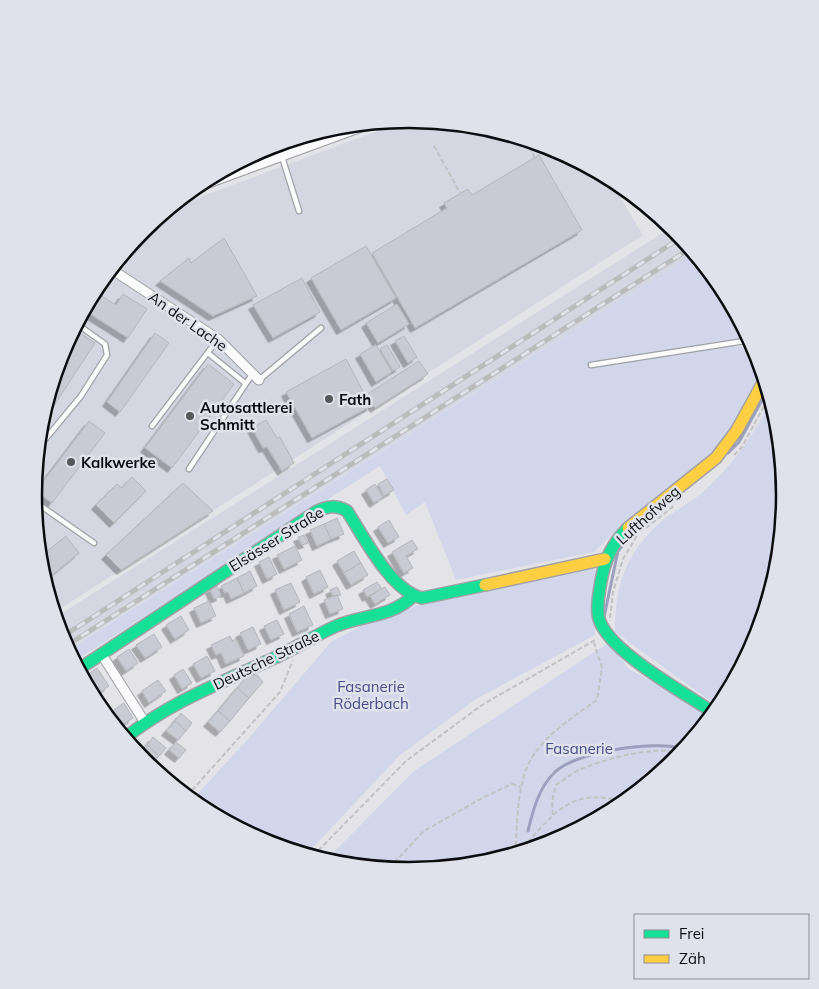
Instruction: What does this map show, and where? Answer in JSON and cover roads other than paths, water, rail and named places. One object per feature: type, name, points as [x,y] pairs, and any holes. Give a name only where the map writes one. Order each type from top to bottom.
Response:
[{"type":"street","points":[[226,177],[342,134]]},
{"type":"street","name":"An der Lache","points":[[117,273],[218,339],[260,380]]},
{"type":"street","name":"Lufthofweg","points":[[708,709],[654,673],[604,632],[599,620],[599,605],[605,559],[615,543],[633,524],[714,460],[736,433],[760,388]]},
{"type":"street","name":"Elsässer Straße","points":[[85,665],[317,510],[327,506],[340,506],[347,511],[396,584],[413,596]]},
{"type":"street","points":[[413,596],[422,598],[445,594],[605,559]]},
{"type":"street","name":"Deutsche Straße","points":[[131,733],[144,721],[231,676],[349,621],[398,608],[407,603],[413,596]]},
{"type":"street","points":[[102,655],[144,721]]},
{"type":"lane","points":[[282,157],[299,211]]},
{"type":"lane","points":[[48,436],[81,396],[107,355],[106,344],[82,328]]},
{"type":"lane","points":[[260,380],[321,328]]},
{"type":"lane","points":[[152,426],[218,339]]},
{"type":"lane","points":[[591,365],[743,341]]},
{"type":"lane","points":[[208,353],[245,383]]},
{"type":"lane","points":[[189,469],[253,373]]},
{"type":"lane","points":[[43,507],[94,543]]},
{"type":"waterway","points":[[728,453],[739,442],[763,398]]},
{"type":"waterway","points":[[604,617],[618,551],[639,526],[670,502]]},
{"type":"waterway","points":[[528,831],[535,807],[549,778],[566,765],[580,758],[617,749],[655,746],[675,748]]},
{"type":"railway","points":[[69,632],[675,242]]},
{"type":"railway","points":[[73,642],[684,252]]},
{"type":"place","name":"Fath","points":[[329,399]]},
{"type":"place","name":"Autosattlerei Schmitt","points":[[190,416]]},
{"type":"place","name":"Kalkwerke","points":[[71,462]]},
{"type":"park label","name":"Fasanerie Röderbach","points":[[371,694]]},
{"type":"park label","name":"Fasanerie","points":[[579,748]]}]
